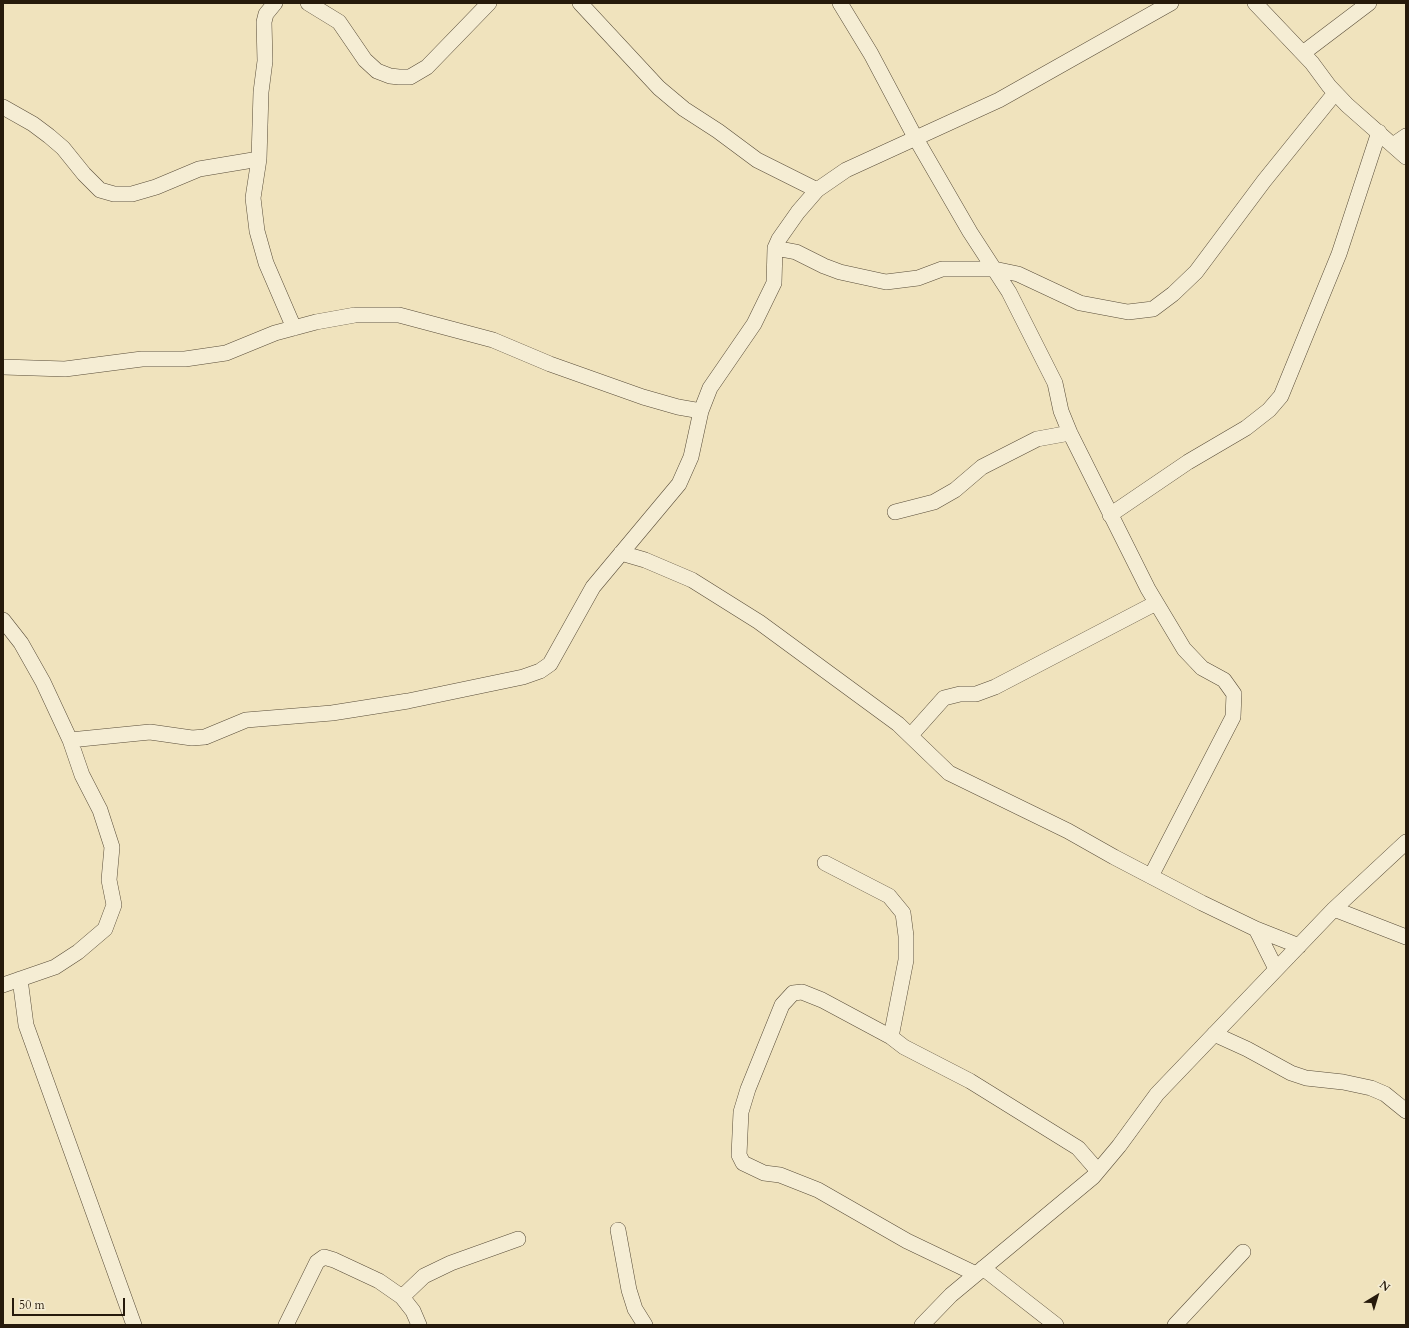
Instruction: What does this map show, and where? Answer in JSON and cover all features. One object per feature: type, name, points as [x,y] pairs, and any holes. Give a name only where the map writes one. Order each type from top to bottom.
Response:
[{"type":"street","points":[[275,3],[266,14],[264,22],[266,61],[261,92],[259,159],[253,198],[258,231],[266,263],[294,328]]},
{"type":"street","points":[[308,3],[339,22],[365,60],[377,71],[390,76],[400,77],[410,77],[427,67],[489,3]]},
{"type":"street","points":[[580,3],[654,83],[684,109],[718,131],[757,160],[817,190]]},
{"type":"street","points":[[840,3],[871,54],[915,137],[1009,292],[1055,383],[1061,411],[1070,433],[1110,515],[1156,603],[1184,649],[1202,668],[1224,680],[1234,694],[1233,717],[1151,876]]},
{"type":"street","points":[[70,740],[150,732],[192,738],[205,737],[246,720],[332,713],[408,701],[523,677],[540,671],[550,664],[593,587],[679,484],[691,457],[701,411],[710,388],[754,324],[774,283],[775,248],[779,239],[798,212],[817,190],[846,170],[915,137],[999,100],[1171,3]]},
{"type":"street","points":[[1255,3],[1303,53],[1335,93],[1406,157]]},
{"type":"street","points":[[1303,53],[1369,3]]},
{"type":"street","points":[[775,248],[796,252],[840,272],[886,282],[918,278],[942,269],[994,269],[1018,274],[1080,303],[1128,312],[1153,309],[1173,294],[1196,272],[1264,182],[1335,93]]},
{"type":"street","points":[[3,107],[33,124],[49,136],[63,148],[84,174],[100,190],[114,194],[132,194],[156,187],[199,169],[259,159]]},
{"type":"street","points":[[1110,515],[1188,462],[1246,428],[1269,410],[1281,396],[1339,254],[1379,132]]},
{"type":"street","points":[[1393,145],[1406,136]]},
{"type":"street","points":[[3,367],[65,369],[142,359],[185,359],[226,353],[275,333],[355,315],[399,315],[493,340],[550,364],[643,397],[678,407],[701,411]]},
{"type":"street","points":[[895,512],[934,502],[955,490],[982,467],[1037,439],[1070,433]]},
{"type":"street","points":[[621,553],[645,560],[692,580],[759,622],[898,724],[949,773],[1068,831],[1151,876],[1256,929],[1299,946]]},
{"type":"street","points":[[911,735],[944,698],[960,694],[976,694],[1002,684],[1058,652],[1156,603]]},
{"type":"street","points":[[3,620],[25,649],[43,682],[70,740],[82,775],[100,810],[112,847],[108,880],[114,905],[104,929],[95,938],[55,968],[3,985]]},
{"type":"street","points":[[922,1325],[951,1295],[1093,1177],[1119,1146],[1156,1094],[1334,909],[1406,842]]},
{"type":"street","points":[[825,863],[889,896],[903,913],[906,936],[906,960],[891,1037]]},
{"type":"street","points":[[1334,909],[1406,936]]},
{"type":"street","points":[[1256,929],[1276,969]]},
{"type":"street","points":[[20,979],[26,1025],[134,1325]]},
{"type":"street","points":[[1056,1325],[979,1271],[907,1241],[818,1190],[780,1175],[764,1173],[743,1163],[739,1155],[741,1112],[748,1089],[782,1005],[793,993],[802,992],[822,1000],[891,1037],[904,1047],[970,1081],[1064,1138],[1087,1156],[1098,1171]]},
{"type":"street","points":[[1214,1034],[1248,1049],[1291,1073],[1306,1078],[1343,1082],[1371,1088],[1385,1094],[1406,1111]]},
{"type":"street","points":[[618,1230],[629,1290],[635,1309],[646,1325]]},
{"type":"street","points":[[402,1297],[424,1276],[451,1263],[518,1239]]},
{"type":"street","points":[[1175,1325],[1243,1252]]},
{"type":"street","points":[[286,1325],[317,1262],[324,1257],[334,1260],[379,1281],[402,1297],[413,1311],[419,1325]]}]
